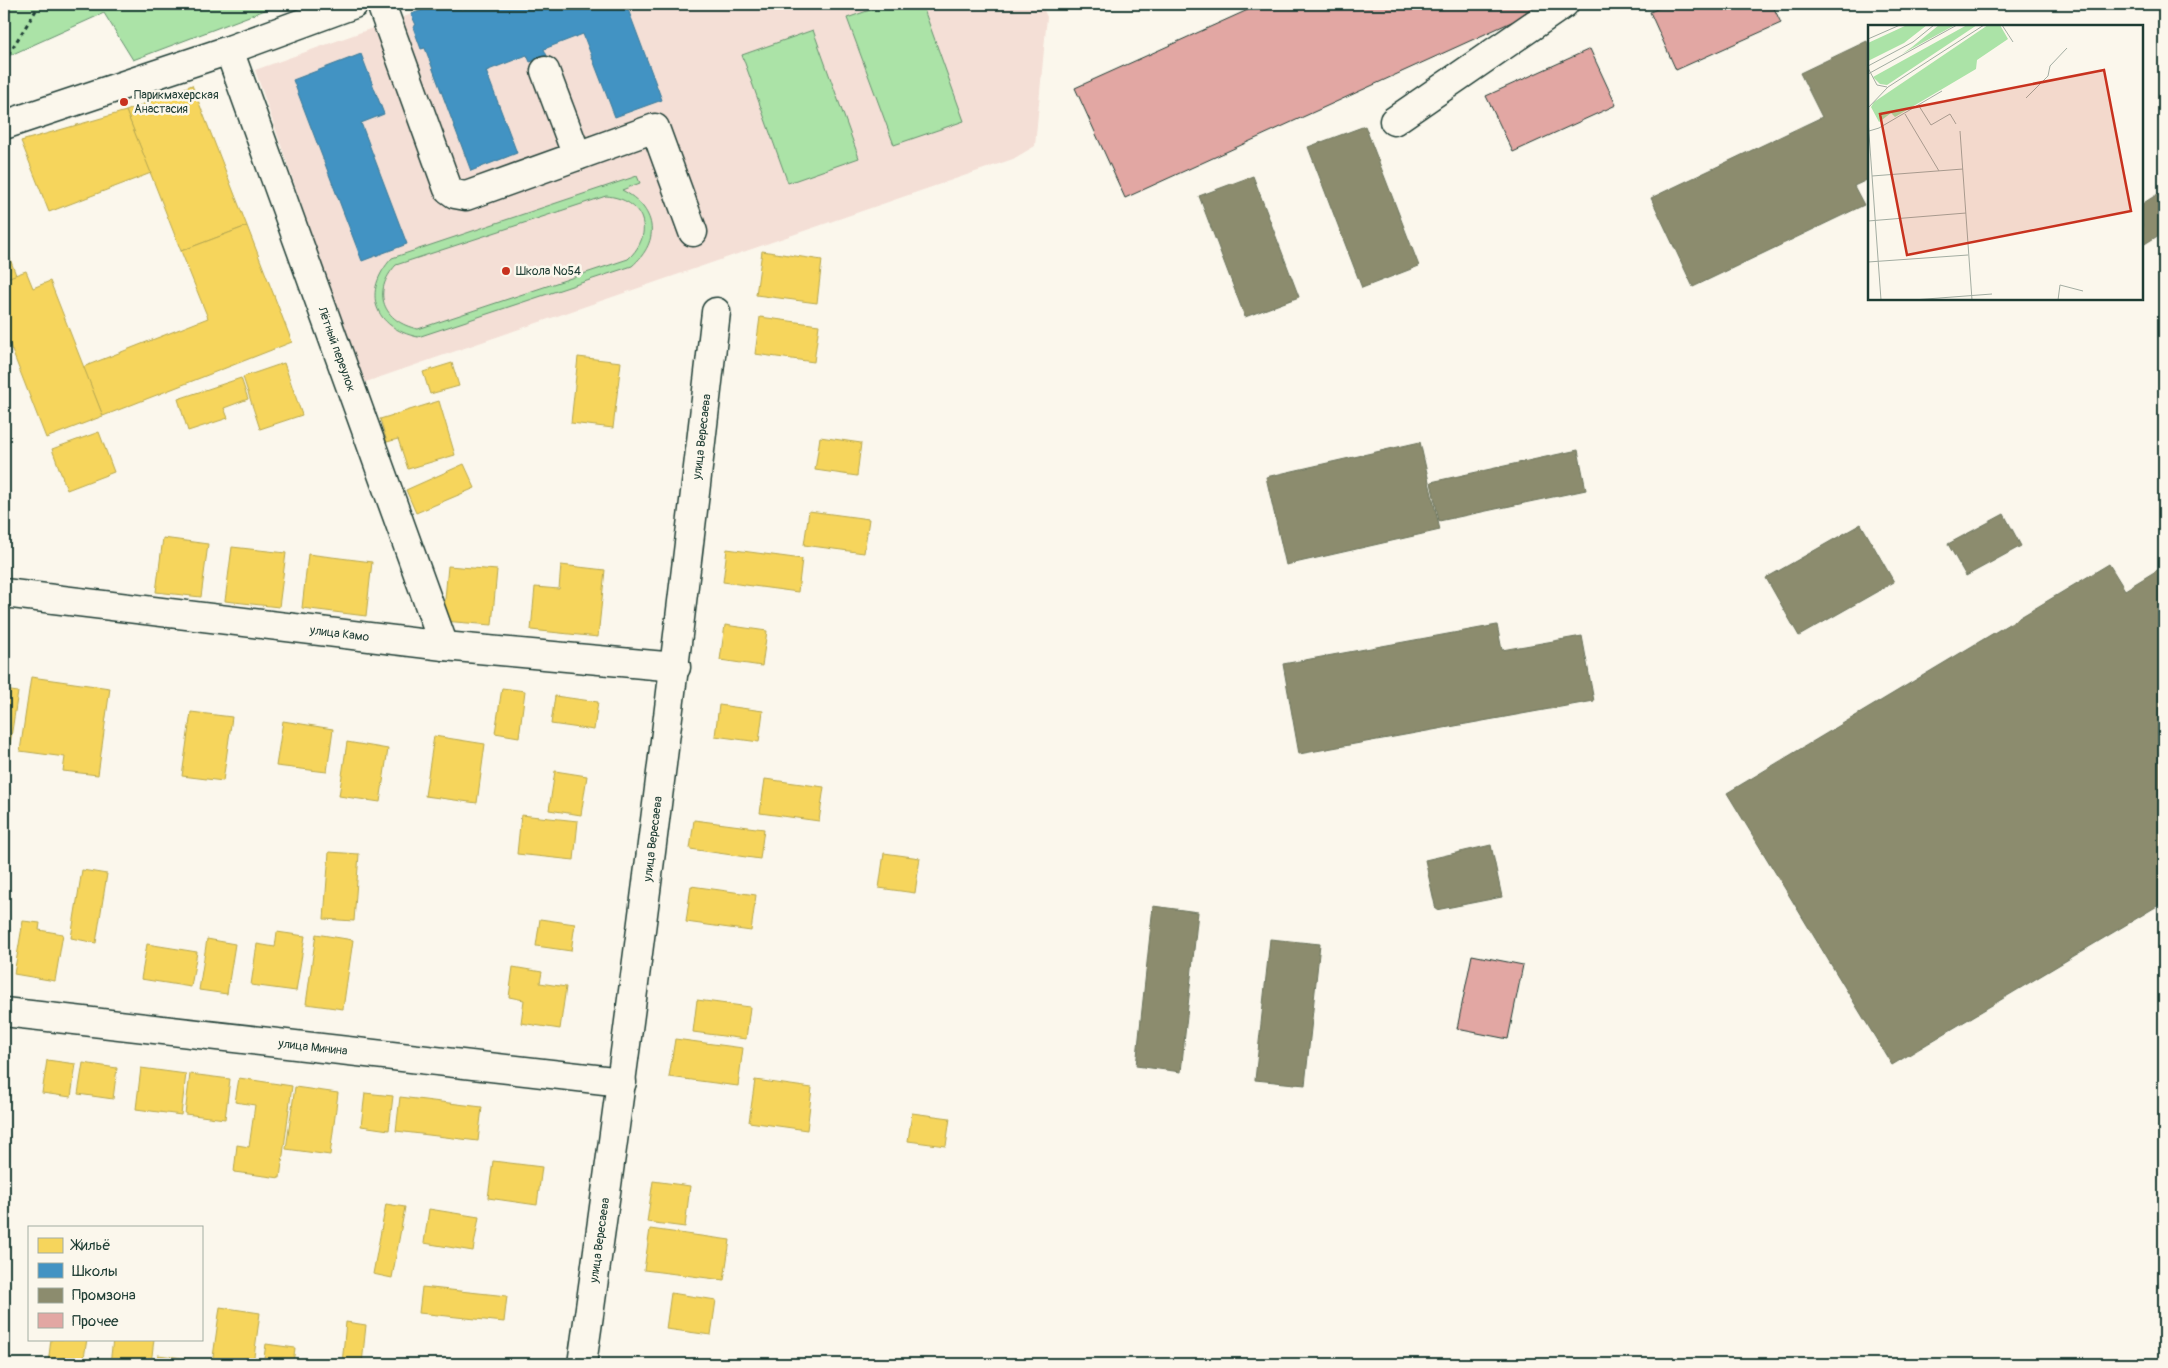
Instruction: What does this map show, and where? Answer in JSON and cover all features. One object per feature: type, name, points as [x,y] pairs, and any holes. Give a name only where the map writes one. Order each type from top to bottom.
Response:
[{"type":"street","points":[[4,125],[229,50],[354,4]]},
{"type":"street","points":[[381,4],[448,189],[455,194],[466,196],[655,128],[693,232]]},
{"type":"street","points":[[1394,121],[1564,4]]},
{"type":"street","name":"Лётный переулок","points":[[229,50],[444,646]]},
{"type":"street","points":[[545,71],[577,156]]},
{"type":"street","name":"улица Вересаева","points":[[582,1364],[622,1082],[676,667],[716,312]]},
{"type":"street","name":"улица Камо","points":[[4,593],[444,646],[676,667]]},
{"type":"street","name":"улица Минина","points":[[4,1012],[622,1082]]},
{"type":"path","points":[[4,61],[10,47],[40,4]]},
{"type":"shaded area","name":"Школа №54","points":[[440,4],[458,4],[461,10],[478,4],[1041,4],[1047,17],[1035,146],[1013,159],[363,383],[255,70]]},
{"type":"green space","points":[[4,4],[281,4],[133,60],[104,13],[4,58]]},
{"type":"green space","points":[[887,4],[922,4],[964,121],[894,145],[847,18]]},
{"type":"green space","points":[[813,30],[859,158],[788,183],[742,55]]},
{"type":"green space","points":[[637,176],[640,183],[622,190],[642,206],[648,215],[651,225],[648,246],[642,256],[632,266],[418,337],[391,326],[382,317],[377,307],[375,296],[377,283],[382,271],[392,258]],"holes":[[[606,196],[629,203],[637,210],[642,219],[642,239],[637,249],[628,259],[418,329],[396,320],[384,304],[384,285],[388,275],[396,265]]]},
{"type":"building: Жильё","points":[[192,85],[247,226],[181,251],[126,111]]},
{"type":"building: Жильё","points":[[126,111],[151,173],[49,212],[21,141]]},
{"type":"building: Жильё","points":[[247,226],[292,342],[103,416],[83,367],[208,318],[181,251]]},
{"type":"building: Жильё","points":[[4,243],[16,275],[4,279]]},
{"type":"building: Жильё","points":[[762,251],[822,260],[817,303],[756,295]]},
{"type":"building: Жильё","points":[[26,271],[33,288],[50,281],[103,416],[46,438],[4,330],[4,279]]},
{"type":"building: Жильё","points":[[760,317],[819,325],[814,362],[755,354]]},
{"type":"building: Жильё","points":[[578,357],[621,362],[613,428],[571,423]]},
{"type":"building: Жильё","points":[[284,363],[302,415],[260,429],[243,377]]},
{"type":"building: Жильё","points":[[452,363],[459,386],[430,394],[423,372]]},
{"type":"building: Жильё","points":[[241,378],[248,399],[224,408],[228,418],[188,431],[178,399]]},
{"type":"building: Жильё","points":[[439,401],[455,455],[408,469],[398,439],[387,442],[380,419]]},
{"type":"building: Жильё","points":[[99,432],[114,472],[67,490],[52,449]]},
{"type":"building: Жильё","points":[[820,437],[861,443],[857,476],[815,470]]},
{"type":"building: Жильё","points":[[464,464],[475,488],[416,513],[406,490]]},
{"type":"building: Жильё","points":[[809,511],[869,519],[864,553],[804,545]]},
{"type":"building: Жильё","points":[[163,538],[208,544],[201,597],[156,592]]},
{"type":"building: Жильё","points":[[232,547],[286,553],[279,607],[225,601]]},
{"type":"building: Жильё","points":[[727,549],[802,559],[798,592],[723,582]]},
{"type":"building: Жильё","points":[[308,554],[372,562],[366,616],[302,608]]},
{"type":"building: Жильё","points":[[561,565],[605,570],[598,637],[531,630],[535,587],[559,589]]},
{"type":"building: Жильё","points":[[448,566],[497,570],[492,625],[443,621]]},
{"type":"building: Жильё","points":[[725,625],[767,631],[762,666],[720,660]]},
{"type":"building: Жильё","points":[[31,677],[110,688],[98,775],[63,771],[65,757],[20,751]]},
{"type":"building: Жильё","points":[[502,688],[525,691],[519,737],[495,733]]},
{"type":"building: Жильё","points":[[4,690],[18,692],[8,757],[4,757]]},
{"type":"building: Жильё","points":[[555,696],[598,702],[594,730],[551,724]]},
{"type":"building: Жильё","points":[[719,705],[763,711],[759,742],[715,736]]},
{"type":"building: Жильё","points":[[191,712],[232,717],[223,781],[182,776]]},
{"type":"building: Жильё","points":[[283,721],[333,729],[327,772],[276,766]]},
{"type":"building: Жильё","points":[[434,736],[485,744],[477,803],[425,796]]},
{"type":"building: Жильё","points":[[347,742],[388,749],[380,802],[339,796]]},
{"type":"building: Жильё","points":[[555,771],[587,776],[581,815],[549,810]]},
{"type":"building: Жильё","points":[[765,779],[824,787],[819,821],[760,813]]},
{"type":"building: Жильё","points":[[521,815],[578,821],[574,860],[517,854]]},
{"type":"building: Жильё","points":[[694,820],[764,829],[760,859],[690,849]]},
{"type":"building: Жильё","points":[[329,852],[359,854],[354,921],[324,919]]},
{"type":"building: Жильё","points":[[884,853],[920,858],[915,893],[879,888]]},
{"type":"building: Жильё","points":[[82,870],[107,874],[96,943],[71,938]]},
{"type":"building: Жильё","points":[[691,886],[756,895],[751,931],[686,922]]},
{"type":"building: Жильё","points":[[540,919],[575,924],[571,951],[536,946]]},
{"type":"building: Жильё","points":[[23,921],[40,923],[39,930],[63,934],[55,981],[14,974]]},
{"type":"building: Жильё","points":[[277,932],[305,936],[296,991],[251,985],[257,944],[275,947]]},
{"type":"building: Жильё","points":[[316,934],[353,940],[343,1009],[306,1004]]},
{"type":"building: Жильё","points":[[207,939],[235,944],[227,994],[199,990]]},
{"type":"building: Жильё","points":[[147,944],[197,952],[191,987],[141,979]]},
{"type":"building: Жильё","points":[[513,967],[542,972],[540,983],[566,987],[560,1029],[521,1023],[524,1000],[509,997]]},
{"type":"building: Жильё","points":[[697,1000],[750,1007],[746,1039],[693,1032]]},
{"type":"building: Жильё","points":[[675,1039],[743,1048],[738,1086],[669,1077]]},
{"type":"building: Жильё","points":[[4,1054],[8,1055],[4,1083]]},
{"type":"building: Жильё","points":[[47,1060],[76,1064],[71,1097],[42,1093]]},
{"type":"building: Жильё","points":[[83,1063],[117,1068],[113,1099],[78,1094]]},
{"type":"building: Жильё","points":[[141,1068],[186,1074],[181,1115],[136,1109]]},
{"type":"building: Жильё","points":[[190,1074],[230,1079],[225,1119],[185,1114]]},
{"type":"building: Жильё","points":[[239,1078],[292,1086],[280,1178],[234,1172],[237,1145],[249,1147],[255,1105],[235,1102]]},
{"type":"building: Жильё","points":[[755,1080],[812,1088],[807,1130],[749,1122]]},
{"type":"building: Жильё","points":[[295,1087],[338,1093],[330,1155],[286,1149]]},
{"type":"building: Жильё","points":[[365,1093],[393,1096],[389,1130],[361,1126]]},
{"type":"building: Жильё","points":[[400,1097],[482,1107],[478,1141],[396,1131]]},
{"type":"building: Жильё","points":[[912,1113],[950,1118],[946,1146],[908,1141]]},
{"type":"building: Жильё","points":[[493,1161],[542,1167],[537,1205],[488,1198]]},
{"type":"building: Жильё","points":[[653,1181],[690,1186],[685,1227],[647,1222]]},
{"type":"building: Жильё","points":[[386,1204],[405,1207],[392,1278],[373,1274]]},
{"type":"building: Жильё","points":[[429,1209],[479,1217],[473,1251],[424,1243]]},
{"type":"building: Жильё","points":[[650,1229],[730,1240],[724,1280],[644,1270]]},
{"type":"building: Жильё","points":[[422,1287],[507,1296],[504,1322],[419,1313]]},
{"type":"building: Жильё","points":[[671,1293],[716,1300],[711,1335],[666,1329]]},
{"type":"building: Жильё","points":[[220,1307],[260,1313],[253,1364],[212,1364]]},
{"type":"building: Жильё","points":[[346,1322],[366,1325],[362,1364],[342,1364]]},
{"type":"building: Жильё","points":[[51,1340],[87,1340],[83,1364],[48,1364]]},
{"type":"building: Жильё","points":[[113,1340],[154,1340],[151,1364],[110,1364]]},
{"type":"building: Жильё","points":[[266,1344],[295,1348],[293,1364],[263,1364]]},
{"type":"building: Жильё","points":[[158,1355],[199,1360],[199,1364],[156,1364]]},
{"type":"building: Школы","points":[[440,4],[458,4],[461,10],[478,4],[626,4],[662,100],[615,117],[583,34],[544,49],[547,56],[530,62],[527,55],[486,71],[517,153],[471,171],[425,48],[421,49],[413,27],[416,25],[411,14]]},
{"type":"building: Школы","points":[[361,54],[384,114],[361,123],[407,244],[362,261],[293,80]]},
{"type":"building: Промзона","points":[[1867,41],[1868,179],[1854,186],[1864,205],[1693,287],[1651,198],[1822,117],[1800,73]]},
{"type":"building: Промзона","points":[[1365,126],[1419,266],[1362,288],[1308,147]]},
{"type":"building: Промзона","points":[[1253,176],[1299,297],[1245,317],[1199,196]]},
{"type":"building: Промзона","points":[[2164,190],[2164,232],[2143,245],[2143,203]]},
{"type":"building: Промзона","points":[[1420,442],[1440,530],[1286,565],[1266,477]]},
{"type":"building: Промзона","points":[[1578,450],[1586,490],[1439,521],[1431,482]]},
{"type":"building: Промзона","points":[[2004,514],[2021,546],[1966,576],[1948,544]]},
{"type":"building: Промзона","points":[[1861,524],[1894,582],[1799,636],[1766,578]]},
{"type":"building: Промзона","points":[[2109,564],[2125,590],[2164,566],[2164,902],[1892,1065],[1727,793]]},
{"type":"building: Промзона","points":[[1497,625],[1502,650],[1582,636],[1594,701],[1299,754],[1283,664]]},
{"type":"building: Промзона","points":[[1491,845],[1502,897],[1436,910],[1425,860]]},
{"type":"building: Промзона","points":[[1153,906],[1198,912],[1181,1072],[1136,1066]]},
{"type":"building: Промзона","points":[[1270,939],[1320,944],[1305,1085],[1255,1080]]},
{"type":"building: Прочее","points":[[1261,4],[1551,4],[1125,198],[1075,88]]},
{"type":"building: Прочее","points":[[1668,4],[1772,4],[1781,23],[1676,70],[1650,12]]},
{"type":"building: Прочее","points":[[1590,49],[1616,105],[1513,152],[1486,96]]},
{"type":"building: Прочее","points":[[1472,955],[1523,965],[1508,1039],[1457,1029]]},
{"type":"place","name":"Парикмахерская Анастасия","points":[[124,102]]},
{"type":"place","name":"Школа №54","points":[[506,271]]}]
